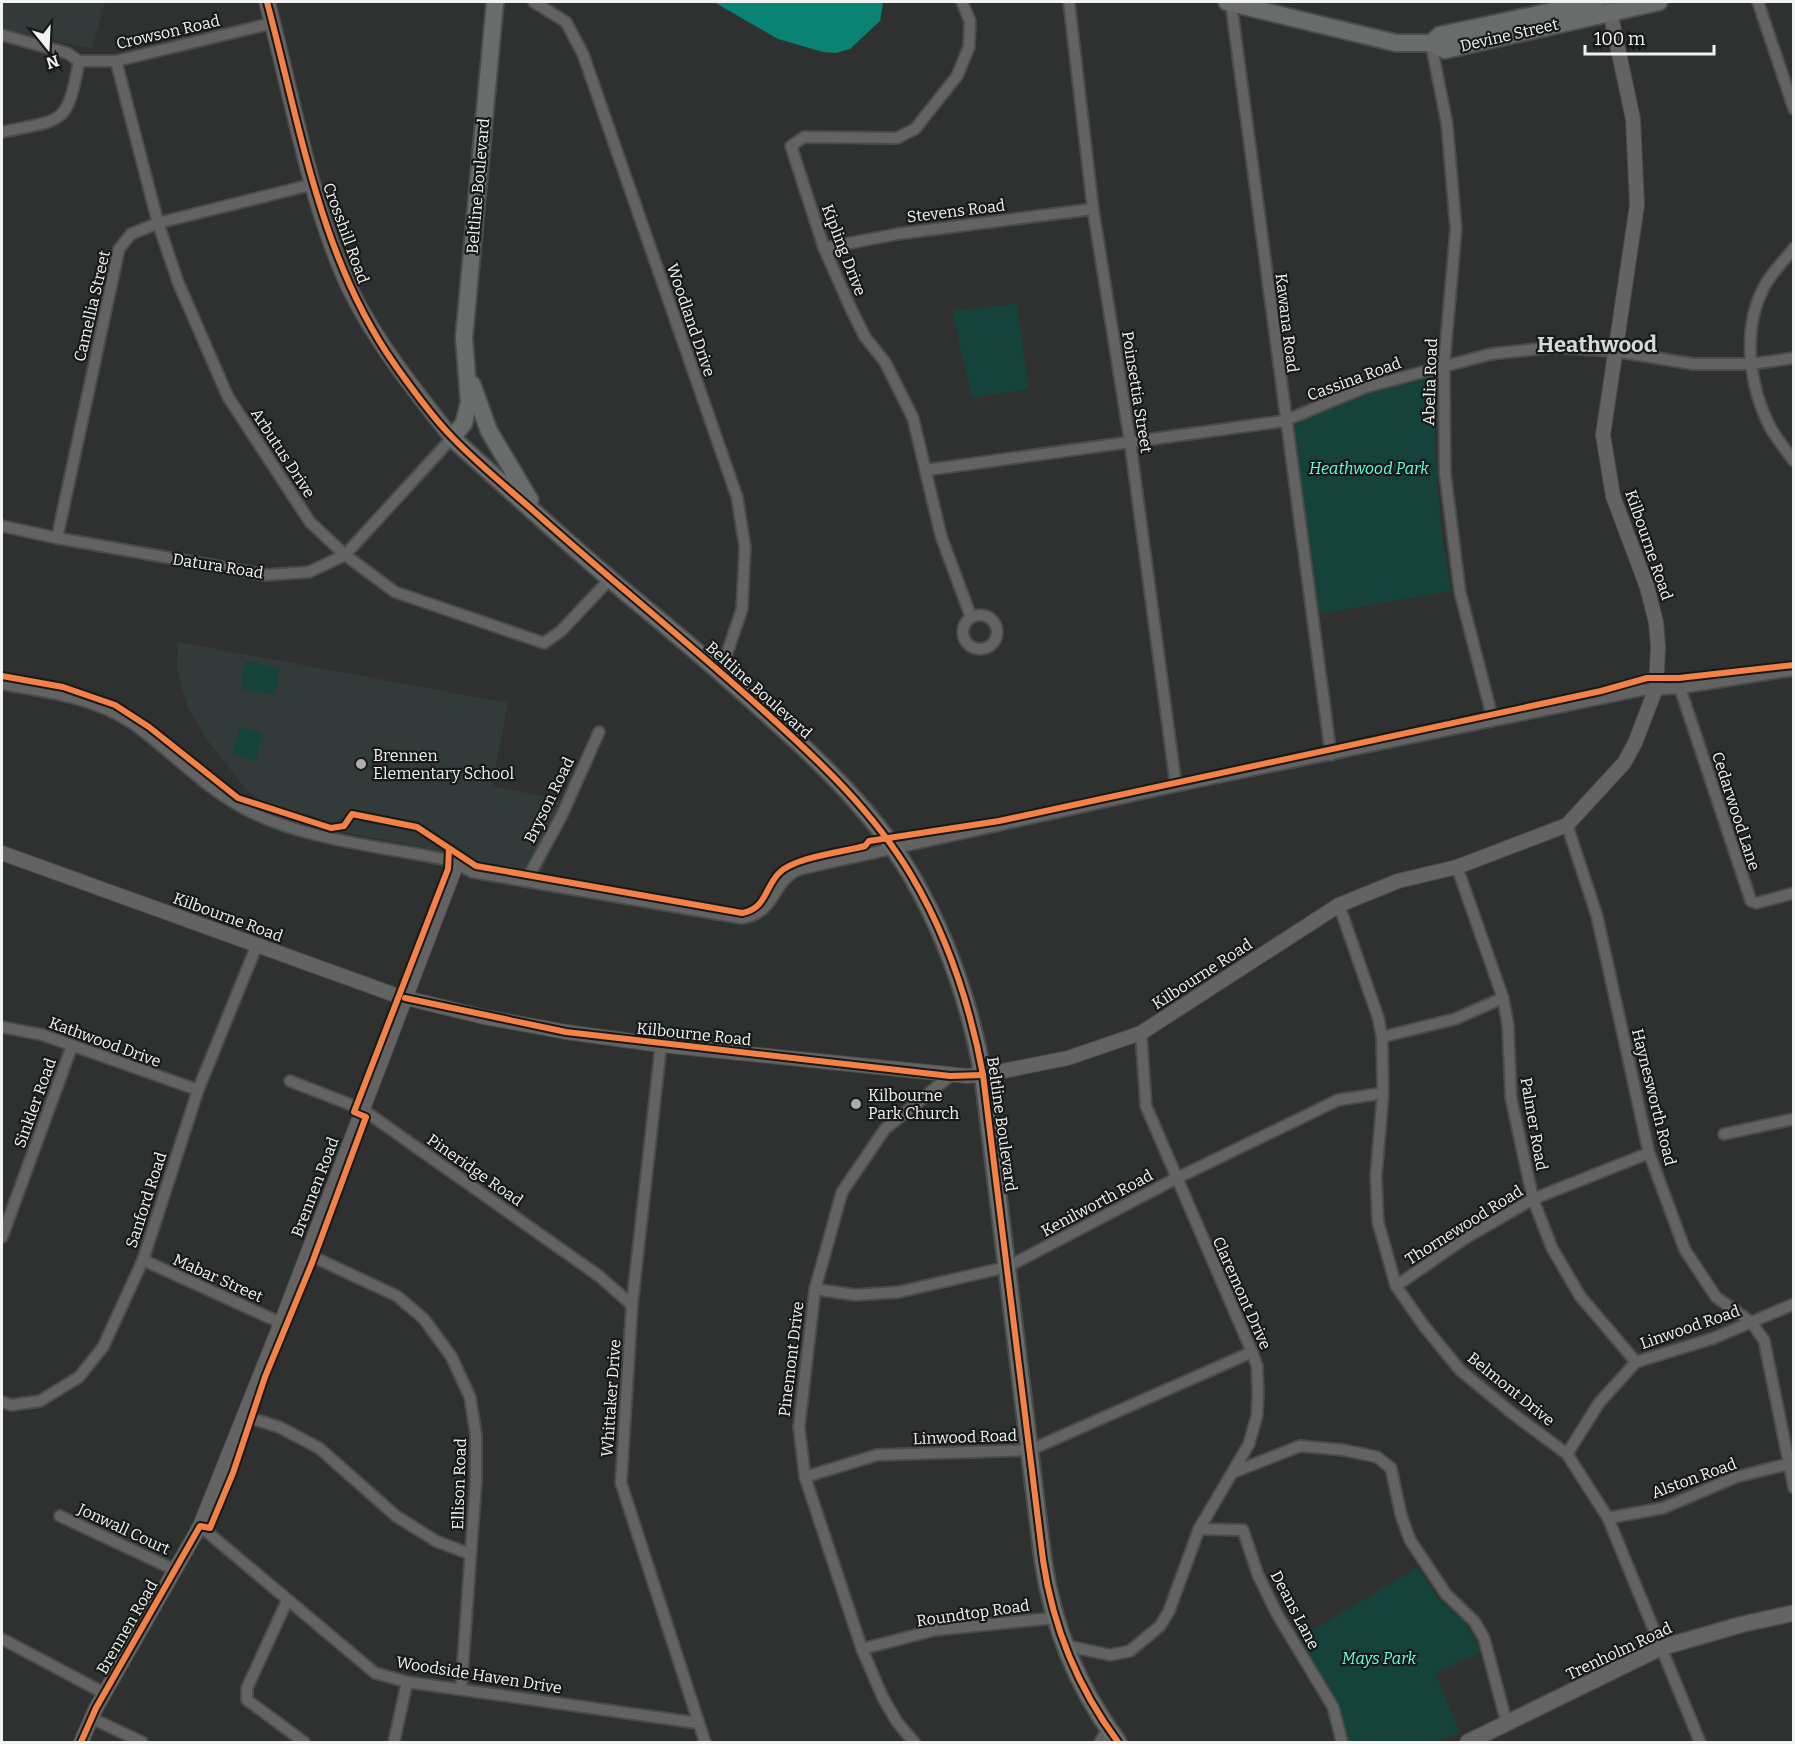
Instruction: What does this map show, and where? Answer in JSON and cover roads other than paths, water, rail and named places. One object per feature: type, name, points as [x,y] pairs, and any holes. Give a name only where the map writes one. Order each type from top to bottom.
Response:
[{"type":"main road","name":"Crosshill Road","points":[[267,2],[314,184],[335,251],[351,290],[395,364],[452,438],[541,518]]},
{"type":"main road","name":"Beltline Boulevard","points":[[466,370],[464,338],[495,2]]},
{"type":"main road","name":"Devine Street","points":[[1229,2],[1396,43],[1431,43],[1445,50],[1595,2]]},
{"type":"main road","name":"Devine Street","points":[[1499,31],[1610,7],[1659,2]]},
{"type":"main road","name":"Datura Road","points":[[452,438],[464,423],[469,402],[466,370]]},
{"type":"main road","points":[[466,370],[489,431],[541,518]]},
{"type":"main road","name":"Beltline Boulevard","points":[[541,518],[721,671],[836,778],[893,848],[925,901],[947,946],[971,1019],[983,1075],[1043,1560],[1054,1618],[1063,1645],[1084,1691],[1109,1738]]},
{"type":"main road","name":"Trenholm Road","points":[[1468,1743],[1660,1648],[1743,1624],[1794,1614]]},
{"type":"street","name":"Woodland Drive","points":[[534,2],[566,22],[583,54],[737,496],[745,547],[742,609],[721,671]]},
{"type":"street","name":"Kipling Drive","points":[[962,2],[970,21],[969,48],[957,76],[915,129],[897,138],[804,137],[791,146],[824,248],[865,337],[885,362],[913,418],[940,536],[971,617]]},
{"type":"street","name":"Poinsettia Street","points":[[1069,2],[1093,209],[1130,441],[1176,786]]},
{"type":"street","name":"Kawana Road","points":[[1229,2],[1331,755]]},
{"type":"street","points":[[1758,2],[1794,109]]},
{"type":"street","name":"Kilbourne Road","points":[[2,854],[405,998],[525,1025],[661,1044],[950,1076],[983,1075],[1068,1058],[1141,1032],[1339,905],[1398,881],[1457,867],[1567,825],[1624,763],[1635,743],[1656,688],[1658,647],[1653,610],[1638,558],[1614,496],[1604,435],[1614,351],[1637,205],[1633,119],[1610,7]]},
{"type":"street","name":"Crowson Road","points":[[2,35],[67,52],[79,61],[116,61],[273,23]]},
{"type":"street","name":"Abelia Road","points":[[1431,43],[1448,124],[1456,229],[1444,365],[1443,446],[1454,554],[1468,629],[1493,720]]},
{"type":"street","points":[[2,132],[51,121],[63,115],[72,102],[79,61]]},
{"type":"street","name":"Arbutus Drive","points":[[116,61],[158,223],[177,282],[228,397],[310,522],[345,555],[395,592],[544,643],[561,630],[610,579]]},
{"type":"street","name":"Camellia Street","points":[[57,538],[119,249],[131,234],[158,223],[314,184]]},
{"type":"street","name":"Stevens Road","points":[[824,248],[897,234],[1093,209]]},
{"type":"street","points":[[1794,249],[1763,288],[1750,330],[1751,364],[1770,427],[1794,461]]},
{"type":"street","name":"Cassina Road","points":[[926,470],[1284,421],[1366,387],[1491,354],[1555,347],[1614,351],[1693,364],[1751,364],[1794,358]]},
{"type":"street","name":"Datura Road","points":[[2,526],[266,575],[309,572],[345,555],[452,438]]},
{"type":"street","points":[[2,684],[78,699],[112,712],[140,729],[230,800],[270,820],[352,842],[457,863],[472,872],[742,918],[764,910],[784,878],[794,871],[1176,786],[1493,720],[1656,688],[1680,688],[1794,670]]},
{"type":"street","name":"Cedarwood Lane","points":[[1680,688],[1751,901],[1757,903],[1794,893]]},
{"type":"street","name":"Bryson Road","points":[[526,881],[561,817],[598,732]]},
{"type":"street","name":"Haynesworth Road","points":[[1567,825],[1597,916],[1649,1153],[1685,1250],[1716,1296],[1750,1322],[1764,1340],[1794,1488]]},
{"type":"street","name":"Brennen Road","points":[[81,1743],[104,1693],[200,1526],[281,1323],[457,863]]},
{"type":"street","name":"Palmer Road","points":[[1457,867],[1503,998],[1508,1025],[1511,1098],[1533,1199],[1552,1248],[1580,1296],[1636,1362]]},
{"type":"street","name":"Belmont Drive","points":[[1339,905],[1378,1017],[1382,1037],[1383,1093],[1376,1176],[1378,1222],[1396,1286],[1424,1326],[1460,1370],[1567,1454],[1608,1518],[1700,1743]]},
{"type":"street","name":"Sanford Road","points":[[2,1402],[11,1405],[40,1401],[79,1377],[103,1347],[143,1260],[198,1090],[257,945]]},
{"type":"street","points":[[1382,1037],[1455,1019],[1503,998]]},
{"type":"street","name":"Kathwood Drive","points":[[2,1027],[43,1035],[198,1090]]},
{"type":"street","name":"Claremont Drive","points":[[1063,1645],[1110,1655],[1130,1651],[1147,1640],[1169,1611],[1199,1529],[1249,1444],[1257,1415],[1257,1366],[1252,1352],[1175,1179],[1146,1106],[1141,1032]]},
{"type":"street","name":"Whittaker Drive","points":[[661,1044],[632,1305],[621,1483],[705,1743]]},
{"type":"street","name":"Sinkler Road","points":[[2,1237],[72,1046]]},
{"type":"street","name":"Pinemont Drive","points":[[914,1743],[883,1698],[862,1649],[805,1477],[799,1427],[814,1289],[842,1192],[885,1129],[950,1076]]},
{"type":"street","name":"Pineridge Road","points":[[290,1081],[362,1109],[599,1276],[632,1305]]},
{"type":"street","name":"Kenilworth Road","points":[[814,1289],[855,1295],[899,1292],[1007,1268],[1175,1179],[1338,1100],[1383,1093]]},
{"type":"street","points":[[1724,1134],[1794,1119]]},
{"type":"street","name":"Thornewood Road","points":[[1396,1286],[1464,1239],[1533,1199],[1649,1153]]},
{"type":"street","name":"Ellison Road","points":[[307,1254],[397,1296],[424,1319],[451,1356],[470,1397],[476,1435],[476,1481],[461,1689]]},
{"type":"street","name":"Mabar Street","points":[[143,1260],[281,1323]]},
{"type":"street","name":"Linwood Road","points":[[1567,1454],[1599,1403],[1636,1362],[1714,1338],[1794,1304]]},
{"type":"street","name":"Linwood Road","points":[[805,1477],[877,1455],[1030,1450],[1252,1352]]},
{"type":"street","points":[[244,1416],[279,1427],[319,1448],[396,1516],[436,1541],[470,1554]]},
{"type":"street","points":[[1234,1472],[1300,1446],[1344,1450],[1377,1457],[1391,1468],[1401,1515],[1410,1540],[1446,1594],[1474,1621],[1484,1638],[1507,1724]]},
{"type":"street","name":"Alston Road","points":[[1608,1518],[1663,1508],[1736,1477],[1788,1464]]},
{"type":"street","name":"Jonwall Court","points":[[60,1516],[175,1570]]},
{"type":"street","name":"Woodside Haven Drive","points":[[200,1526],[375,1673],[407,1682],[698,1723]]},
{"type":"street","name":"Deans Lane","points":[[1199,1529],[1243,1530],[1258,1575],[1277,1614],[1333,1707],[1342,1743]]},
{"type":"street","points":[[288,1601],[247,1688],[247,1700],[304,1743]]},
{"type":"street","name":"Roundtop Road","points":[[862,1649],[935,1630],[1054,1618]]},
{"type":"street","points":[[2,1639],[104,1693]]},
{"type":"street","points":[[394,1743],[407,1682]]},
{"type":"street","points":[[91,1718],[142,1743]]},
{"type":"place","name":"Brennen Elementary School","points":[[361,764]]},
{"type":"place","name":"Kilbourne Park Church","points":[[856,1104]]},
{"type":"district","name":"Heathwood","points":[[1597,344]]},
{"type":"park label","name":"Heathwood Park","points":[[1369,468]]},
{"type":"park label","name":"Mays Park","points":[[1379,1658]]}]
